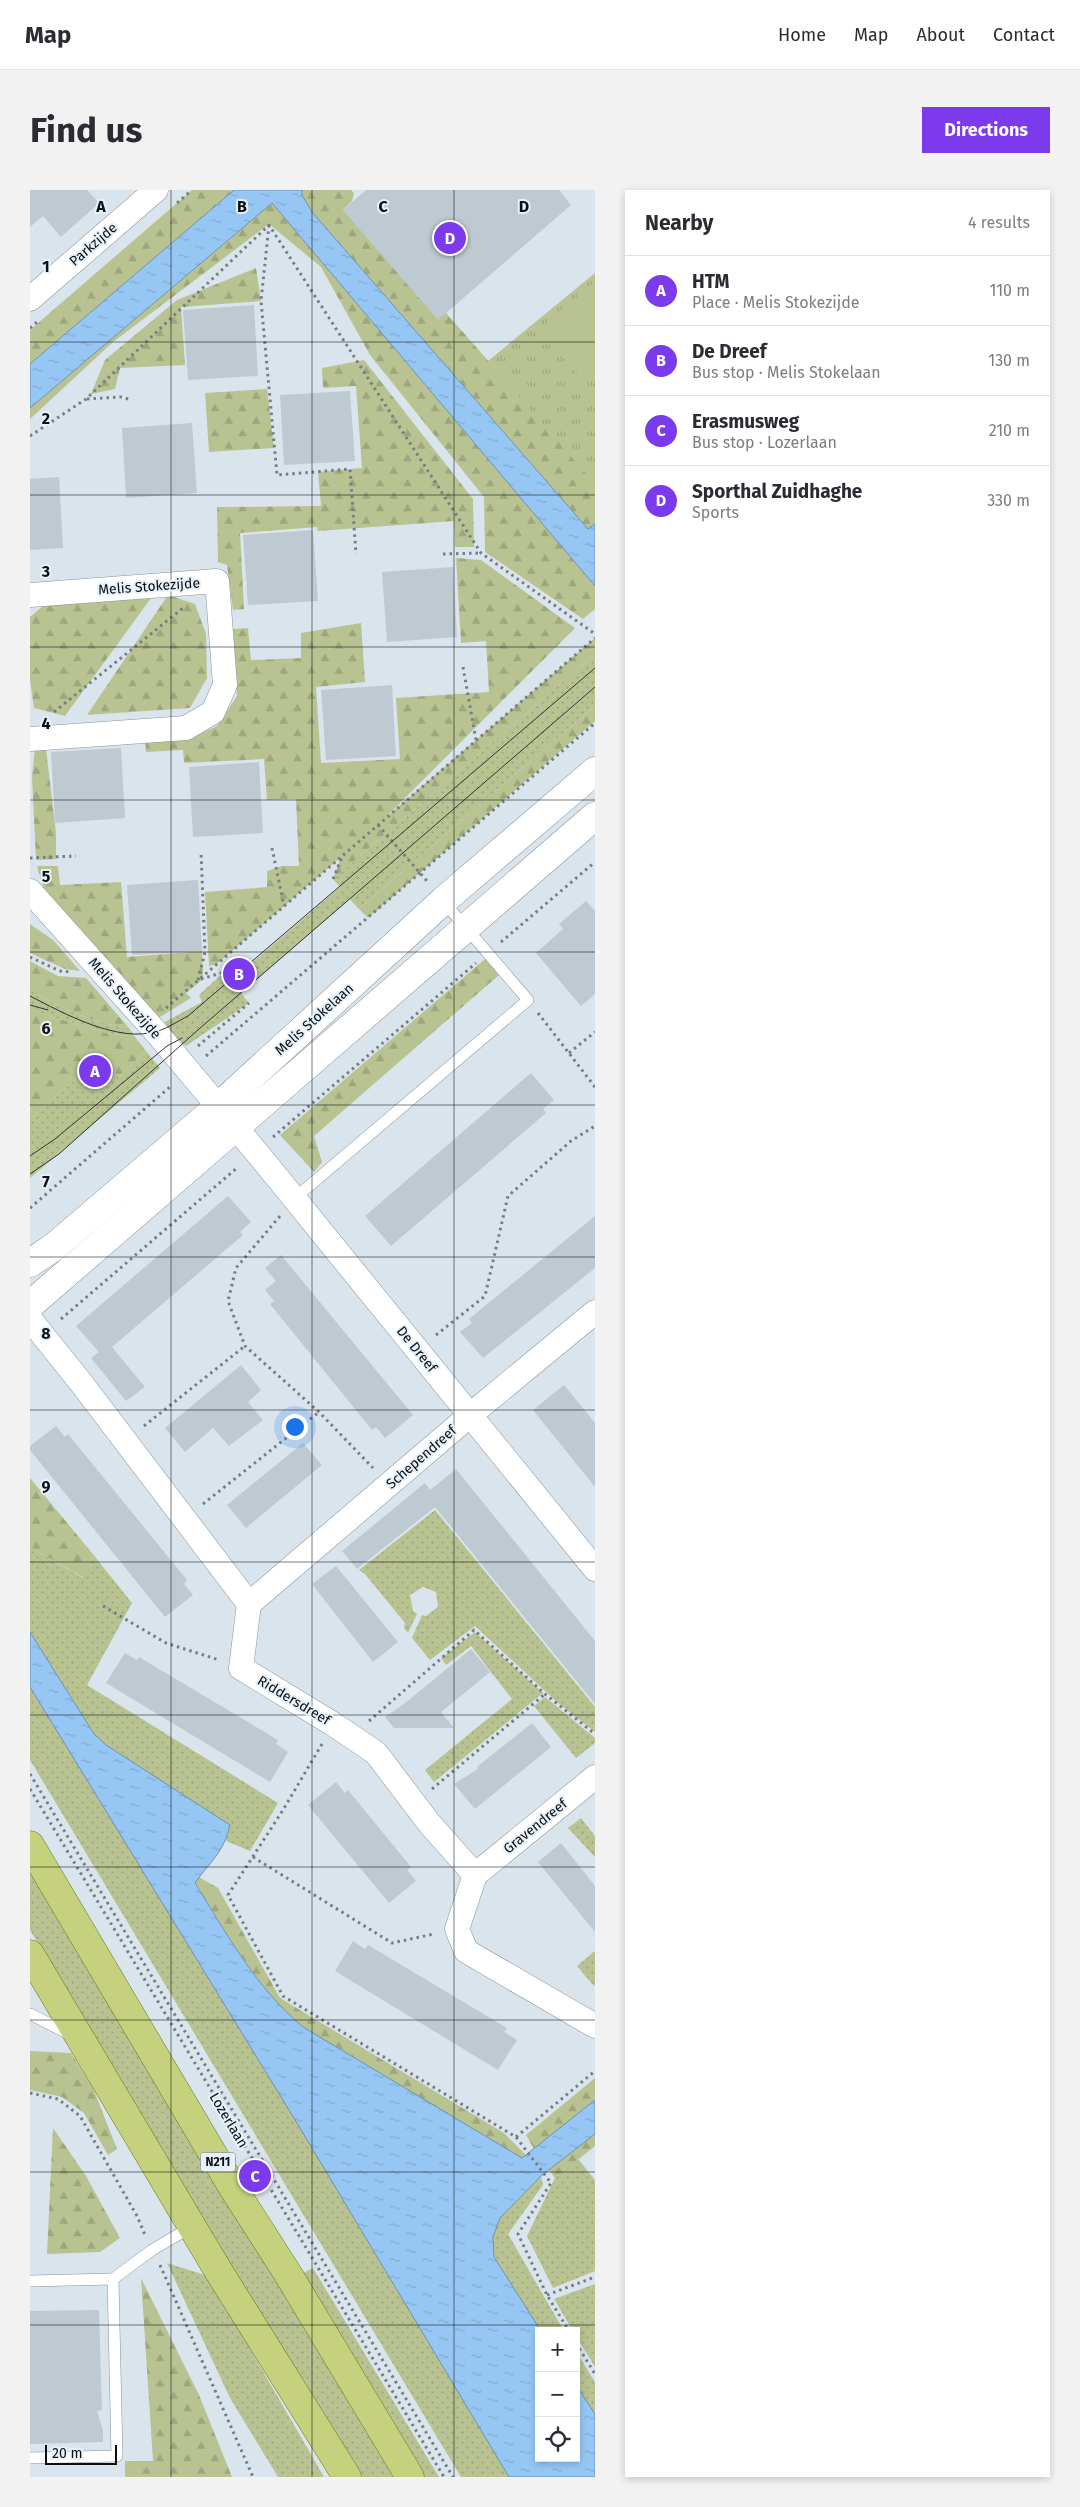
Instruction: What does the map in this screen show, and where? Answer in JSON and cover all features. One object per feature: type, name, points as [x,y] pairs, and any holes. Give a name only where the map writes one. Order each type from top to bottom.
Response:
[{"type":"main road","name":"N211","points":[[30,1845],[228,2179],[288,2274],[410,2477]]},
{"type":"main road","points":[[30,1954],[193,2226],[347,2477]]},
{"type":"street","name":"Parkzijde","points":[[30,299],[156,190]]},
{"type":"street","name":"Melis Stokezijde","points":[[30,595],[217,580],[225,685],[214,712],[186,728],[30,739]]},
{"type":"street","name":"Melis Stokelaan","points":[[30,1264],[54,1247],[218,1107],[443,901],[595,771]]},
{"type":"street","points":[[30,1305],[595,816]]},
{"type":"street","name":"Melis Stokezijde","points":[[30,891],[148,1023],[218,1107]]},
{"type":"street","name":"De Dreef","points":[[218,1107],[295,1198],[469,1416],[595,1569]]},
{"type":"street","name":"Schependreef","points":[[249,1604],[469,1416],[595,1312]]},
{"type":"street","points":[[36,1327],[126,1441],[249,1604],[241,1668]]},
{"type":"street","name":"Riddersdreef","points":[[241,1668],[376,1753],[414,1803],[475,1875]]},
{"type":"street","name":"Gravendreef","points":[[475,1875],[595,1777]]},
{"type":"street","points":[[475,1875],[457,1929],[466,1951],[595,2026]]},
{"type":"lane","points":[[295,1198],[528,1000],[443,901]]},
{"type":"lane","points":[[30,2014],[81,2040]]},
{"type":"lane","points":[[30,2281],[112,2279],[152,2250],[193,2226]]},
{"type":"lane","points":[[30,2458],[117,2456],[112,2279]]},
{"type":"path","points":[[30,436],[86,399],[269,224]]},
{"type":"path","points":[[269,224],[481,553],[595,634]]},
{"type":"path","points":[[269,224],[261,301],[277,475],[350,469],[356,554]]},
{"type":"path","points":[[86,399],[121,397],[132,400]]},
{"type":"path","points":[[443,554],[481,553]]},
{"type":"path","points":[[53,712],[186,606]]},
{"type":"path","points":[[148,1023],[595,638]]},
{"type":"path","points":[[463,667],[476,741]]},
{"type":"path","points":[[184,1066],[420,873],[595,724]]},
{"type":"path","points":[[378,825],[420,873]]},
{"type":"path","points":[[272,848],[284,906]]},
{"type":"path","points":[[198,980],[205,952],[200,851]]},
{"type":"path","points":[[30,858],[76,856]]},
{"type":"path","points":[[333,879],[342,856]]},
{"type":"path","points":[[36,1327],[256,1152],[595,862]]},
{"type":"path","points":[[198,980],[224,972]]},
{"type":"path","points":[[528,1000],[595,1087]]},
{"type":"path","points":[[30,1208],[184,1066],[249,1003]]},
{"type":"path","points":[[569,1054],[595,1032]]},
{"type":"path","points":[[418,1350],[485,1296],[508,1196],[571,1141],[595,1126]]},
{"type":"path","points":[[295,1198],[236,1268],[228,1301],[245,1346],[319,1412],[389,1484]]},
{"type":"path","points":[[126,1441],[245,1346]]},
{"type":"path","points":[[185,1519],[319,1412]]},
{"type":"path","points":[[103,1606],[166,1643],[241,1668]]},
{"type":"path","points":[[567,2327],[548,2295],[518,2234],[551,2183],[528,2151],[516,2137],[283,1996],[228,1895],[283,1810],[342,1730],[474,1630],[546,1694],[595,1734]]},
{"type":"path","points":[[414,1803],[546,1694]]},
{"type":"path","points":[[30,1774],[453,2477]]},
{"type":"path","name":"Lozerlaan","points":[[30,1789],[444,2477]]},
{"type":"path","points":[[253,1857],[392,1943],[457,1929]]},
{"type":"path","points":[[516,2137],[595,2070]]},
{"type":"path","points":[[548,2295],[595,2277]]},
{"type":"path","points":[[580,2350],[595,2374]]},
{"type":"green space","points":[[192,190],[234,190],[30,364],[30,330]]},
{"type":"green space","points":[[302,190],[351,190],[354,193],[352,201],[343,210],[446,313],[595,482],[595,524],[588,529],[312,212],[302,195]]},
{"type":"green space","points":[[272,203],[595,586],[595,609],[583,619],[485,552],[484,497],[370,355],[321,267],[269,224],[113,342],[30,419],[30,408]]},
{"type":"green space","points":[[256,268],[261,301],[181,307],[185,365],[120,368],[115,389],[91,394],[105,360],[177,300]]},
{"type":"green space","points":[[595,273],[595,482],[594,483],[488,361]]},
{"type":"green space","points":[[595,282],[595,369],[583,380],[539,329]]},
{"type":"green space","points":[[364,360],[473,499],[474,547],[455,547],[454,521],[318,531],[317,527],[240,533],[244,609],[233,610],[227,565],[218,562],[217,507],[321,506],[318,472],[362,468],[356,386],[323,388],[322,368]]},
{"type":"green space","points":[[267,389],[274,448],[209,452],[205,393]]},
{"type":"green space","points":[[456,558],[481,560],[575,628],[385,818],[595,638],[595,654],[333,879],[341,857],[217,964],[209,966],[205,892],[267,887],[267,871],[282,866],[299,866],[296,799],[267,800],[264,759],[184,763],[183,750],[146,752],[145,739],[193,737],[217,726],[237,696],[233,629],[248,628],[251,660],[301,658],[301,633],[361,623],[365,682],[316,687],[321,763],[400,759],[396,698],[489,692],[486,641],[461,643]]},
{"type":"green space","points":[[154,594],[65,716],[34,708],[30,680],[30,617],[43,606],[62,601]]},
{"type":"green space","points":[[168,595],[195,604],[206,634],[207,678],[190,708],[87,715]]},
{"type":"green space","points":[[595,654],[595,706],[359,909],[350,899],[241,993],[249,1003],[186,1046],[161,1024],[202,1002],[199,995],[224,972],[231,981],[340,887],[333,879]]},
{"type":"green space","points":[[595,706],[595,721],[368,918],[359,909]]},
{"type":"green space","points":[[35,748],[46,749],[56,833],[56,859],[36,860],[32,777]]},
{"type":"green space","points":[[37,866],[58,866],[60,885],[121,882],[127,957],[202,951],[203,979],[186,993],[191,998],[155,1020],[44,889]]},
{"type":"green space","points":[[30,924],[53,940],[80,971],[65,969],[30,953]]},
{"type":"green space","points":[[485,959],[499,975],[314,1136],[322,1162],[314,1172],[280,1135]]},
{"type":"green space","points":[[30,961],[58,976],[86,978],[129,1028],[90,1019],[30,990]]},
{"type":"green space","points":[[30,990],[90,1019],[129,1028],[135,1037],[106,1033],[30,1010]]},
{"type":"green space","points":[[30,1010],[106,1033],[135,1037],[146,1051],[119,1077],[101,1057],[30,1119]]},
{"type":"green space","points":[[146,1051],[160,1068],[30,1178],[30,1119],[101,1057],[119,1077]]},
{"type":"green space","points":[[30,1478],[92,1553],[90,1569],[84,1578],[30,1547]]},
{"type":"green space","points":[[435,1510],[595,1707],[595,1732],[558,1703],[475,1626],[430,1660],[412,1638],[422,1615],[426,1616],[438,1607],[436,1592],[423,1587],[410,1595],[413,1611],[417,1614],[408,1633],[404,1628],[405,1623],[365,1574],[359,1570]]},
{"type":"green space","points":[[30,1547],[83,1578],[90,1569],[92,1553],[132,1603],[87,1685],[278,1803],[250,1851],[226,1841],[229,1825],[106,1745],[94,1734],[30,1632]]},
{"type":"green space","points":[[475,1632],[543,1693],[434,1782],[425,1770],[512,1699],[471,1646],[446,1665],[441,1658]]},
{"type":"green space","points":[[30,1687],[297,2123],[509,2477],[461,2477],[30,1760]]},
{"type":"green space","points":[[545,1697],[595,1738],[595,1743],[576,1758],[534,1706]]},
{"type":"green space","points":[[581,1818],[595,1836],[595,1857],[568,1828]]},
{"type":"green space","points":[[30,1872],[395,2477],[358,2477],[187,2195],[30,1930]]},
{"type":"green space","points":[[199,1877],[218,1888],[280,1998],[504,2133],[526,2155],[522,2158],[303,2027],[271,1995],[243,1959],[195,1882]]},
{"type":"green space","points":[[595,1951],[595,1985],[594,1986],[577,1966]]},
{"type":"green space","points":[[30,2051],[71,2053],[93,2088],[117,2149],[108,2155],[84,2113],[62,2097],[30,2090]]},
{"type":"green space","points":[[595,2078],[595,2100],[534,2149],[526,2135]]},
{"type":"green space","points":[[53,2128],[86,2176],[120,2238],[100,2252],[47,2254]]},
{"type":"green space","points":[[595,2134],[595,2146],[555,2178],[549,2170]]},
{"type":"green space","points":[[578,2159],[595,2180],[595,2271],[553,2288],[527,2236],[555,2178]]},
{"type":"green space","points":[[541,2176],[543,2185],[508,2234],[562,2327],[538,2327],[494,2257],[493,2237],[500,2218]]},
{"type":"green space","points":[[167,2263],[208,2276],[324,2477],[278,2477],[230,2398]]},
{"type":"green space","points":[[313,2268],[439,2477],[422,2477],[303,2273]]},
{"type":"green space","points":[[141,2278],[199,2395],[232,2477],[125,2477],[125,2461],[153,2461]]},
{"type":"green space","points":[[595,2284],[595,2367],[580,2343],[580,2327],[571,2327],[554,2299]]},
{"type":"green space","points":[[580,2358],[595,2382],[595,2414],[580,2391]]},
{"type":"water","points":[[234,190],[302,190],[302,195],[312,212],[588,529],[595,524],[595,586],[272,203],[30,408],[30,364]]},
{"type":"water","points":[[30,1632],[94,1734],[106,1745],[230,1825],[220,1850],[195,1883],[243,1960],[286,2012],[303,2027],[522,2158],[595,2100],[595,2134],[541,2176],[500,2218],[493,2237],[494,2257],[538,2327],[535,2327],[535,2462],[580,2462],[580,2391],[595,2414],[595,2477],[509,2477],[297,2123],[30,1687]]},
{"type":"building","points":[[30,190],[87,190],[99,203],[61,237],[43,216],[30,227]]},
{"type":"building","points":[[366,190],[559,190],[571,205],[438,320],[343,210]]},
{"type":"building","points":[[254,305],[258,376],[188,380],[183,310]]},
{"type":"building","points":[[350,391],[355,461],[284,465],[280,395]]},
{"type":"building","points":[[192,423],[197,493],[126,498],[122,428]]},
{"type":"building","points":[[59,477],[63,548],[30,550],[30,479]]},
{"type":"building","points":[[313,530],[318,601],[248,605],[243,535]]},
{"type":"building","points":[[453,567],[457,637],[387,642],[382,572]]},
{"type":"building","points":[[392,685],[396,756],[326,760],[321,690]]},
{"type":"building","points":[[121,748],[125,818],[55,823],[51,752]]},
{"type":"building","points":[[259,762],[263,833],[193,837],[189,767]]},
{"type":"building","points":[[198,880],[202,951],[132,955],[127,885]]},
{"type":"building","points":[[586,901],[595,911],[595,994],[581,1006],[536,953],[563,929],[559,924]]},
{"type":"building","points":[[531,1073],[554,1100],[543,1109],[546,1113],[391,1246],[365,1216]]},
{"type":"building","points":[[228,1196],[251,1222],[240,1232],[243,1235],[112,1347],[145,1387],[126,1401],[91,1358],[99,1352],[76,1326]]},
{"type":"building","points":[[595,1216],[595,1268],[483,1358],[460,1332],[472,1323],[469,1319]]},
{"type":"building","points":[[281,1255],[413,1415],[385,1438],[376,1427],[372,1430],[270,1304],[274,1301],[265,1290],[276,1281],[265,1268]]},
{"type":"building","points":[[241,1365],[261,1390],[248,1402],[263,1420],[229,1446],[213,1428],[185,1452],[165,1428]]},
{"type":"building","points":[[564,1385],[595,1423],[595,1487],[533,1410]]},
{"type":"building","points":[[56,1426],[65,1437],[68,1434],[187,1580],[184,1584],[193,1595],[165,1617],[30,1450],[30,1446]]},
{"type":"building","points":[[303,1443],[322,1465],[246,1528],[227,1505]]},
{"type":"building","points":[[456,1469],[595,1641],[595,1704],[435,1507],[357,1569],[342,1551],[425,1483],[430,1490]]},
{"type":"building","points":[[336,1566],[398,1642],[373,1662],[312,1584]]},
{"type":"building","points":[[471,1649],[490,1672],[441,1712],[454,1728],[394,1728],[385,1717],[404,1704]]},
{"type":"building","points":[[125,1653],[137,1660],[139,1657],[278,1740],[276,1744],[288,1752],[270,1782],[106,1683]]},
{"type":"building","points":[[532,1723],[551,1747],[475,1809],[454,1784],[478,1769],[477,1767]]},
{"type":"building","points":[[336,1782],[345,1793],[348,1790],[411,1867],[407,1870],[416,1881],[389,1903],[308,1805]]},
{"type":"building","points":[[561,1843],[595,1886],[595,1932],[538,1862]]},
{"type":"building","points":[[353,1941],[365,1949],[368,1945],[507,2028],[504,2032],[517,2040],[498,2070],[335,1971]]},
{"type":"building","points":[[99,2310],[102,2410],[97,2411],[103,2430],[103,2442],[30,2444],[30,2311]]},
{"type":"tram line","points":[[30,996],[92,1025],[126,1033],[143,1034],[158,1031],[188,1016],[595,668]]},
{"type":"tram line","points":[[30,1174],[59,1154],[199,1029],[595,687]]},
{"type":"tram line","points":[[30,1005],[48,1010]]},
{"type":"tram line","points":[[30,1156],[55,1139],[167,1046],[182,1038]]},
{"type":"place","name":"Sporthal Zuidhaghe","points":[[450,238]]},
{"type":"place","name":"De Dreef","points":[[239,974]]},
{"type":"place","name":"HTM","points":[[95,1071]]},
{"type":"place","name":"Erasmusweg","points":[[255,2176]]}]
